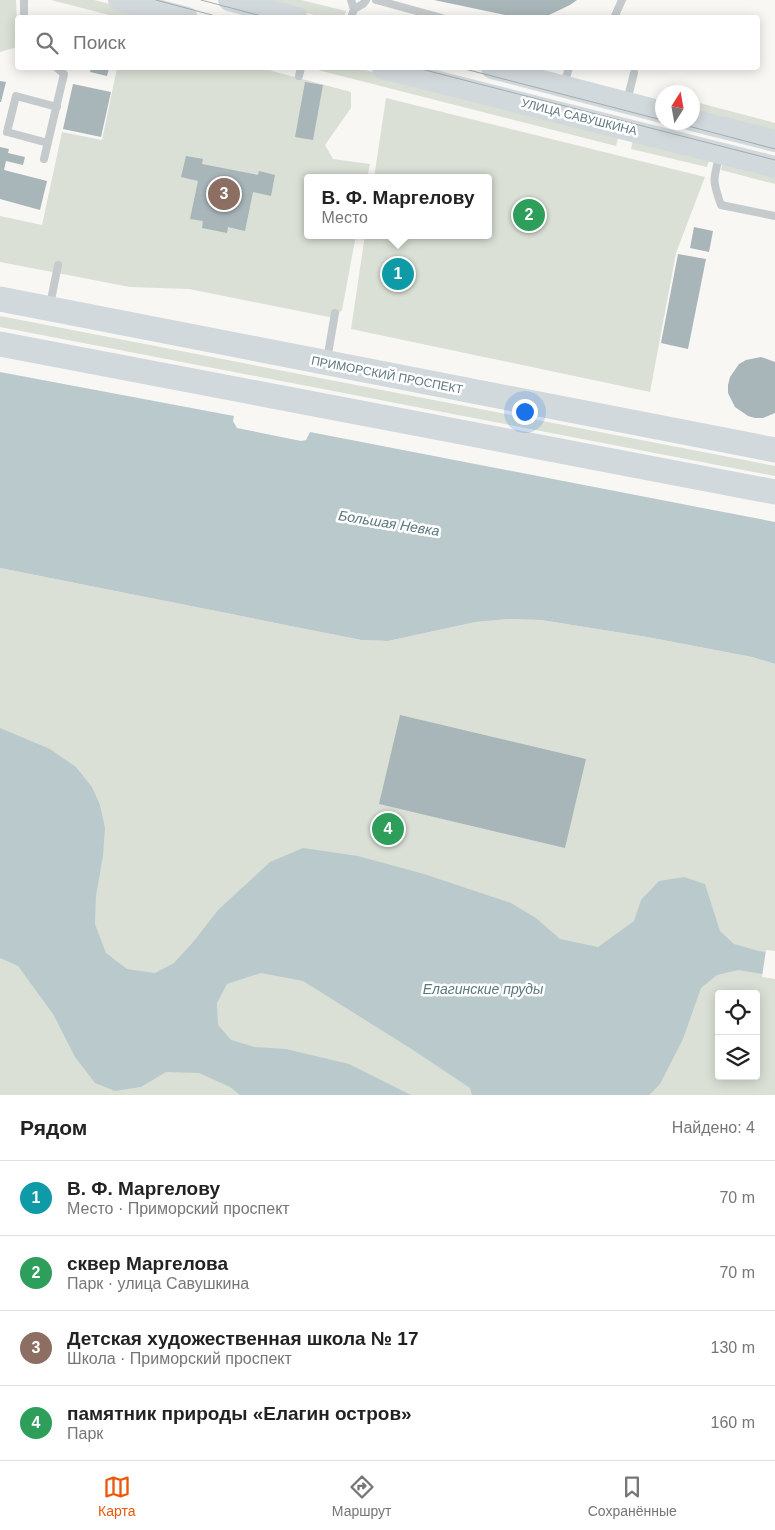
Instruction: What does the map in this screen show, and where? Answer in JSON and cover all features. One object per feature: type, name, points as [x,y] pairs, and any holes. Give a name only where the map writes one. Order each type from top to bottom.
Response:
[{"type":"main road","points":[[119,0],[176,15]]},
{"type":"main road","points":[[229,0],[286,15]]},
{"type":"main road","name":"УЛИЦА САВУШКИНА","points":[[391,70],[775,167]]},
{"type":"main road","name":"УЛИЦА САВУШКИНА","points":[[508,70],[566,77],[626,103],[655,110]]},
{"type":"main road","points":[[700,122],[775,141]]},
{"type":"main road","name":"ПРИМОРСКИЙ ПРОСПЕКТ","points":[[0,300],[775,450]]},
{"type":"main road","points":[[0,344],[775,492]]},
{"type":"lane","points":[[24,0],[24,15]]},
{"type":"lane","points":[[350,0],[352,14]]},
{"type":"lane","points":[[352,14],[366,0]]},
{"type":"lane","points":[[376,0],[431,15]]},
{"type":"lane","points":[[615,15],[622,0]]},
{"type":"lane","points":[[44,159],[64,74],[59,70]]},
{"type":"lane","points":[[626,103],[634,72]]},
{"type":"lane","points":[[48,142],[7,132],[16,96],[57,107]]},
{"type":"lane","points":[[720,153],[713,180],[721,205],[775,216]]},
{"type":"lane","points":[[49,309],[58,265]]},
{"type":"lane","points":[[326,363],[335,313]]},
{"type":"shaded area","points":[[0,0],[16,0],[15,48],[0,52]]},
{"type":"shaded area","points":[[51,0],[94,0],[153,15],[109,15]]},
{"type":"shaded area","points":[[254,0],[301,0],[346,11],[345,15],[314,15]]},
{"type":"shaded area","points":[[117,70],[268,70],[351,92],[351,108],[325,145],[333,159],[370,164],[368,174],[304,174],[304,239],[355,239],[342,310],[334,318],[189,289],[130,287],[0,262],[0,216],[42,225],[62,132],[102,140]]},
{"type":"shaded area","points":[[318,70],[365,70],[619,135],[616,146]]},
{"type":"shaded area","points":[[386,98],[705,177],[676,253],[650,392],[351,329],[364,239],[492,239],[492,174],[375,174]]},
{"type":"shaded area","points":[[700,103],[775,123],[775,133],[700,114]]},
{"type":"shaded area","points":[[633,139],[710,157],[707,167],[631,149]]},
{"type":"shaded area","points":[[723,161],[775,175],[775,184],[721,170]]},
{"type":"shaded area","points":[[0,316],[775,466],[775,476],[0,327]]},
{"type":"shaded area","points":[[0,568],[361,640],[388,641],[476,622],[509,619],[541,620],[647,637],[752,657],[775,664],[775,1095],[0,1095]]},
{"type":"water","name":"Большая Невка","points":[[0,372],[234,416],[233,421],[237,428],[301,441],[306,440],[310,432],[775,522],[775,664],[752,657],[647,637],[541,620],[509,619],[476,622],[388,641],[361,640],[0,568]]},
{"type":"water","name":"Елагинские пруды","points":[[0,728],[50,749],[76,767],[92,787],[100,805],[105,828],[103,856],[96,896],[95,924],[106,953],[127,969],[155,973],[174,963],[218,910],[270,862],[303,848],[358,856],[424,874],[511,903],[536,918],[560,939],[598,947],[634,921],[641,900],[659,881],[684,877],[705,884],[720,931],[734,944],[775,954],[775,976],[738,970],[717,975],[701,988],[683,1039],[660,1084],[649,1095],[472,1095],[470,1088],[303,981],[261,973],[227,984],[217,1003],[218,1025],[231,1040],[255,1047],[286,1049],[349,1064],[411,1095],[240,1095],[230,1087],[199,1073],[166,1072],[141,1087],[115,1091],[95,1083],[75,1057],[53,1014],[18,966],[0,958]]},
{"type":"pier","points":[[766,950],[775,951],[775,979],[762,977]]},
{"type":"building","points":[[434,0],[577,0],[549,15],[505,15]]},
{"type":"building","points":[[90,70],[108,70],[107,76],[90,72]]},
{"type":"building","points":[[0,81],[6,82],[1,102],[0,102]]},
{"type":"building","points":[[305,82],[323,85],[313,140],[295,137]]},
{"type":"building","points":[[73,84],[111,92],[101,137],[63,129]]},
{"type":"building","points":[[0,147],[9,149],[8,153],[25,157],[23,165],[6,161],[4,170],[47,181],[40,210],[0,199]]},
{"type":"building","points":[[186,156],[203,159],[202,164],[258,175],[259,171],[275,175],[271,196],[253,192],[245,231],[228,227],[227,233],[202,228],[203,221],[190,219],[198,181],[181,177]]},
{"type":"building","points":[[694,227],[713,231],[709,252],[690,248]]},
{"type":"building","points":[[678,254],[706,259],[688,349],[661,343]]},
{"type":"building","points":[[761,357],[775,362],[775,413],[763,418],[755,418],[748,416],[735,407],[728,393],[728,385],[730,377],[739,364],[746,360]]},
{"type":"building","points":[[400,715],[586,759],[565,848],[379,804]]},
{"type":"tram line","points":[[156,0],[212,15]]},
{"type":"tram line","points":[[201,0],[258,15]]},
{"type":"tram line","points":[[425,70],[775,160]]},
{"type":"tram line","points":[[469,70],[655,118]]},
{"type":"tram line","points":[[700,129],[775,149]]},
{"type":"place","name":"Детская художественная школа № 17","points":[[224,194]]},
{"type":"place","name":"сквер Маргелова","points":[[529,215]]},
{"type":"place","name":"В. Ф. Маргелову","points":[[398,274]]},
{"type":"place","name":"памятник природы «Елагин остров»","points":[[388,829]]}]
